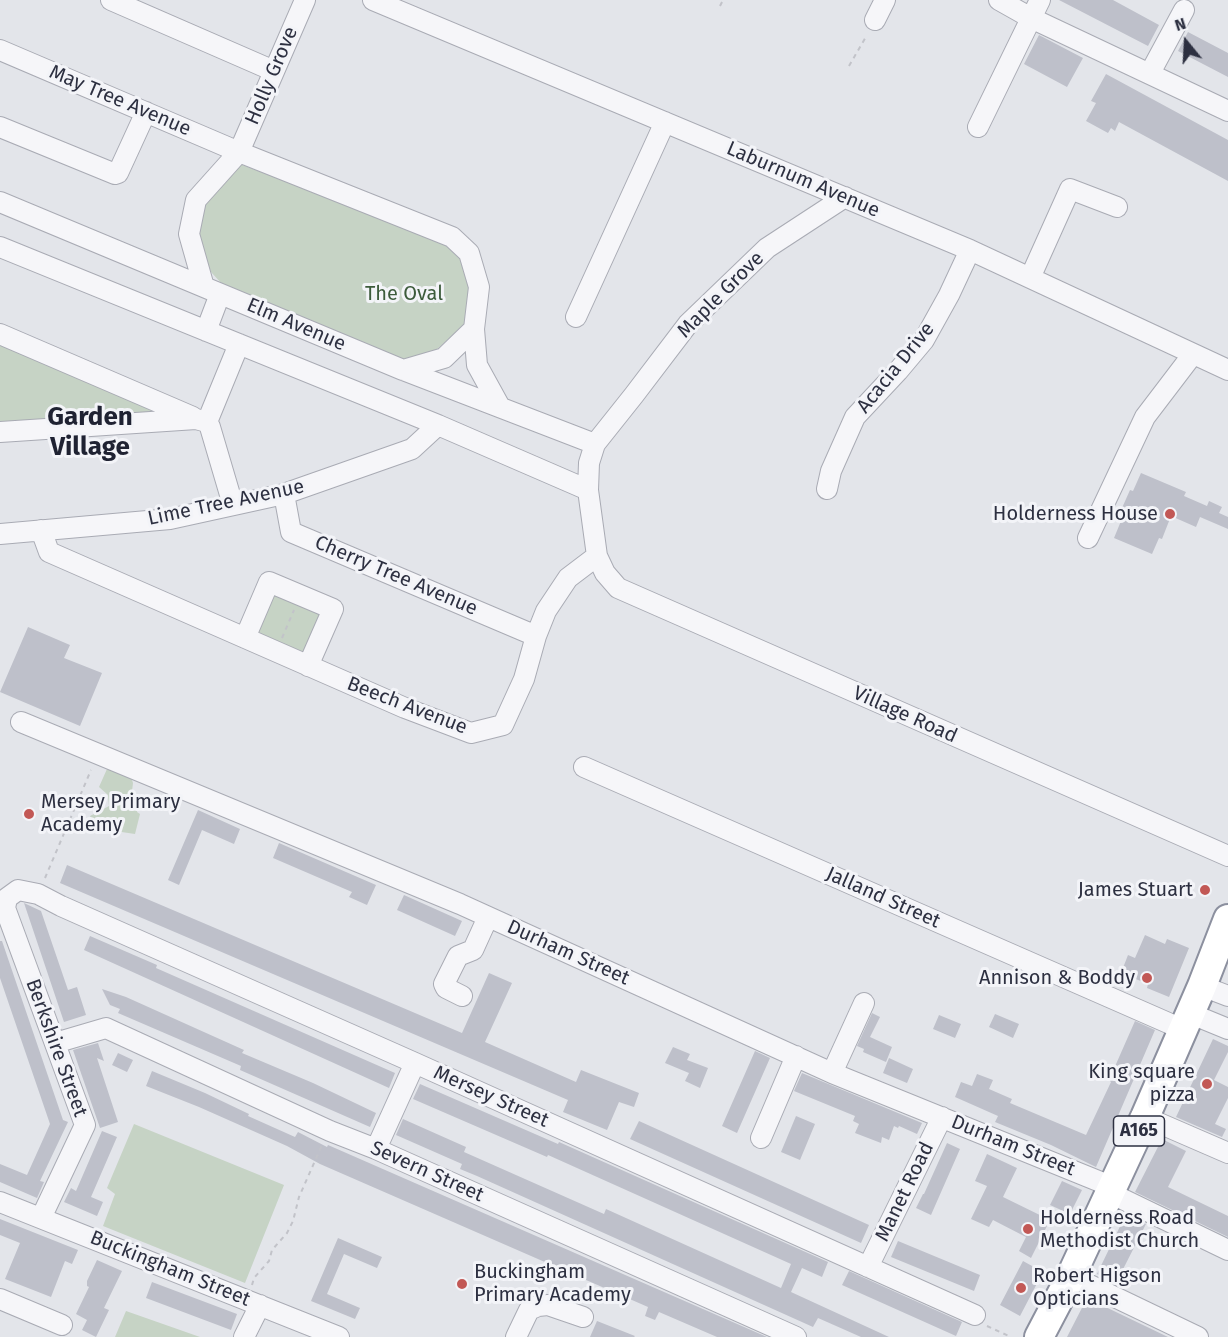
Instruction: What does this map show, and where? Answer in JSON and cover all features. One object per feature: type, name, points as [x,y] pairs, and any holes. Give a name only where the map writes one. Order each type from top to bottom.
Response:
[{"type":"highway","name":"A165","points":[[1039,1337],[1071,1276],[1145,1118],[1186,1021],[1215,991],[1228,919]]},
{"type":"street","points":[[111,0],[274,71]]},
{"type":"street","name":"Holly Grove","points":[[239,152],[304,0]]},
{"type":"street","name":"Laburnum Avenue","points":[[373,0],[970,250],[1228,370]]},
{"type":"street","points":[[875,20],[885,0]]},
{"type":"street","points":[[999,0],[1031,18],[1228,111]]},
{"type":"street","points":[[978,127],[1040,0]]},
{"type":"street","points":[[1150,73],[1184,10]]},
{"type":"street","name":"May Tree Avenue","points":[[0,50],[239,152]]},
{"type":"street","points":[[0,127],[115,174],[118,173],[146,112]]},
{"type":"street","points":[[576,317],[665,122]]},
{"type":"street","points":[[206,331],[212,290],[189,234],[196,200],[239,152],[452,237],[469,253],[479,287],[474,329],[477,365],[499,405]]},
{"type":"street","points":[[1030,278],[1071,189],[1117,207]]},
{"type":"street","name":"Maple Grove","points":[[595,444],[688,324],[767,248],[845,197]]},
{"type":"street","name":"Elm Avenue","points":[[0,202],[403,370],[499,405],[595,444]]},
{"type":"street","name":"Elm Avenue","points":[[0,247],[438,425],[588,490]]},
{"type":"street","name":"Acacia Drive","points":[[827,489],[831,471],[855,417],[924,340],[970,250]]},
{"type":"street","points":[[403,370],[444,358],[474,329]]},
{"type":"street","points":[[0,334],[201,421],[210,427],[232,505]]},
{"type":"street","points":[[201,421],[239,344]]},
{"type":"street","points":[[1088,538],[1145,417],[1193,354]]},
{"type":"street","points":[[0,432],[201,421]]},
{"type":"street","name":"Lime Tree Avenue","points":[[0,534],[170,519],[284,494],[412,449],[438,425]]},
{"type":"street","points":[[595,444],[589,463],[588,490],[597,556]]},
{"type":"street","name":"Cherry Tree Avenue","points":[[284,494],[291,532],[536,636]]},
{"type":"street","name":"Beech Avenue","points":[[41,530],[49,552],[405,708],[471,734],[503,725],[524,679],[536,636],[546,611],[568,578],[597,556]]},
{"type":"street","name":"Village Road","points":[[597,556],[605,573],[618,588],[1228,856]]},
{"type":"street","points":[[245,638],[269,582],[333,609],[309,666]]},
{"type":"street","name":"Durham Street","points":[[21,722],[488,917],[832,1073],[1111,1190],[1228,1250]]},
{"type":"street","name":"Jalland Street","points":[[584,767],[1186,1021],[1228,1029]]},
{"type":"street","points":[[4,902],[18,890],[38,894]]},
{"type":"street","name":"Mersey Street","points":[[38,894],[975,1315]]},
{"type":"street","name":"Berkshire Street","points":[[4,902],[85,1125],[41,1218]]},
{"type":"street","points":[[462,996],[446,988],[444,984],[458,956],[473,950],[488,917]]},
{"type":"street","points":[[832,1073],[864,1004]]},
{"type":"street","name":"Severn Street","points":[[55,1043],[106,1028],[330,1131],[376,1149],[796,1337]]},
{"type":"street","points":[[761,1138],[796,1056]]},
{"type":"street","points":[[376,1149],[415,1063]]},
{"type":"street","name":"Manet Road","points":[[868,1267],[942,1118]]},
{"type":"street","points":[[1145,1118],[1228,1153]]},
{"type":"street","name":"Buckingham Street","points":[[0,1202],[339,1337]]},
{"type":"street","points":[[1071,1276],[1197,1337]]},
{"type":"street","points":[[0,1299],[62,1325]]},
{"type":"street","points":[[244,1337],[253,1302]]},
{"type":"street","points":[[516,1337],[529,1310],[538,1306],[548,1305],[583,1317]]},
{"type":"path","points":[[720,6],[723,0]]},
{"type":"path","points":[[849,66],[875,20]]},
{"type":"path","points":[[276,651],[300,595]]},
{"type":"path","points":[[38,894],[98,754]]},
{"type":"path","points":[[253,1302],[254,1278],[269,1261],[272,1250],[287,1233],[293,1221],[299,1197],[330,1131]]},
{"type":"path","points":[[975,1315],[975,1321],[1011,1337]]},
{"type":"green space","name":"The Oval","points":[[240,164],[446,243],[460,259],[469,288],[465,324],[435,351],[400,360],[222,284],[211,272],[198,235],[203,205]]},
{"type":"green space","points":[[0,339],[169,416],[0,429]]},
{"type":"green space","points":[[273,591],[322,613],[304,655],[254,634]]},
{"type":"green space","points":[[107,769],[131,777],[132,791],[138,798],[137,812],[140,814],[135,834],[95,828],[90,816],[109,806],[108,795],[99,787]]},
{"type":"green space","points":[[134,1124],[284,1185],[245,1283],[103,1226],[115,1194],[107,1188]]},
{"type":"green space","points":[[126,1311],[200,1337],[115,1337]]},
{"type":"building","points":[[1059,0],[1113,0],[1159,25],[1148,46]]},
{"type":"building","points":[[1188,32],[1228,53],[1228,77],[1178,51]]},
{"type":"building","points":[[1039,35],[1083,58],[1067,87],[1024,64]]},
{"type":"building","points":[[1106,74],[1228,140],[1228,181],[1119,122],[1115,131],[1111,128],[1108,133],[1086,121],[1096,103],[1091,101]]},
{"type":"building","name":"Holderness House","points":[[1141,473],[1186,492],[1184,496],[1207,506],[1209,501],[1222,507],[1219,513],[1228,517],[1228,529],[1200,517],[1196,527],[1171,516],[1162,539],[1159,538],[1152,554],[1114,538],[1121,521],[1115,518],[1130,490],[1133,491]]},
{"type":"building","points":[[28,627],[70,645],[64,658],[102,673],[80,726],[0,692]]},
{"type":"building","points":[[198,810],[240,829],[234,844],[202,830],[179,885],[168,880]]},
{"type":"building","points":[[279,843],[376,885],[367,905],[349,897],[352,892],[273,858]]},
{"type":"building","points":[[67,865],[462,1033],[489,973],[512,983],[485,1042],[576,1082],[581,1070],[639,1093],[634,1107],[619,1102],[607,1130],[563,1112],[568,1100],[60,883]]},
{"type":"building","points":[[404,895],[462,921],[455,936],[397,910]]},
{"type":"building","points":[[24,903],[41,911],[68,990],[77,987],[86,1015],[64,1022]]},
{"type":"building","points":[[1145,935],[1165,944],[1167,939],[1189,948],[1169,997],[1147,988],[1148,984],[1121,973],[1128,955],[1135,958]]},
{"type":"building","points":[[90,936],[157,965],[156,968],[395,1073],[389,1088],[84,950]]},
{"type":"building","points":[[0,941],[2,941],[63,1120],[68,1122],[40,1181],[44,1182],[37,1198],[0,1182],[0,1164],[27,1175],[50,1124],[0,978]]},
{"type":"building","points":[[102,989],[126,997],[244,1050],[242,1053],[376,1113],[370,1127],[240,1070],[241,1066],[118,1013],[120,1009],[110,1005]]},
{"type":"building","points":[[872,1013],[880,1017],[870,1037],[892,1047],[886,1062],[863,1052],[864,1049],[857,1046]]},
{"type":"building","points":[[995,1014],[1019,1024],[1013,1038],[989,1027]]},
{"type":"building","points":[[939,1015],[961,1024],[955,1038],[933,1029]]},
{"type":"building","points":[[1135,1021],[1155,1030],[1096,1167],[995,1122],[998,1116],[955,1097],[961,1082],[972,1086],[977,1074],[993,1080],[989,1089],[1012,1099],[1010,1103],[1086,1135],[1111,1082],[1109,1080]]},
{"type":"building","points":[[1213,1039],[1228,1046],[1228,1052],[1214,1080],[1228,1087],[1228,1098],[1215,1124],[1226,1129],[1222,1137],[1176,1117]]},
{"type":"building","points":[[98,1043],[104,1061],[97,1058],[118,1122],[100,1128],[73,1050]]},
{"type":"building","points":[[673,1047],[690,1054],[687,1060],[708,1068],[700,1088],[685,1081],[689,1073],[665,1063]]},
{"type":"building","points":[[755,1051],[770,1058],[737,1133],[722,1126]]},
{"type":"building","points":[[118,1053],[133,1060],[127,1072],[112,1065]]},
{"type":"building","points":[[889,1058],[913,1069],[907,1083],[883,1073]]},
{"type":"building","points":[[152,1071],[205,1093],[295,1137],[298,1132],[327,1147],[328,1145],[767,1337],[717,1337],[659,1312],[655,1320],[645,1316],[648,1307],[320,1164],[287,1146],[199,1107],[146,1086]]},
{"type":"building","points":[[802,1073],[922,1123],[917,1134],[894,1126],[889,1140],[882,1137],[881,1143],[855,1133],[859,1124],[853,1121],[855,1116],[794,1091]]},
{"type":"building","points":[[420,1084],[558,1144],[559,1142],[828,1262],[822,1277],[802,1268],[791,1292],[889,1337],[861,1337],[818,1318],[813,1327],[460,1169],[462,1164],[396,1135],[403,1119],[466,1147],[464,1152],[604,1214],[606,1209],[781,1288],[791,1264],[548,1155],[547,1157],[413,1099]]},
{"type":"building","points":[[796,1116],[815,1124],[800,1160],[781,1152]]},
{"type":"building","points":[[639,1121],[869,1225],[861,1243],[630,1139]]},
{"type":"building","points":[[102,1131],[117,1137],[91,1197],[103,1202],[97,1216],[64,1202],[71,1188],[76,1191]]},
{"type":"building","points":[[1162,1139],[1186,1151],[1168,1187],[1228,1216],[1228,1237],[1135,1192]]},
{"type":"building","points":[[947,1143],[960,1149],[931,1215],[916,1208]]},
{"type":"building","points":[[987,1154],[1017,1168],[1003,1197],[1050,1220],[1031,1258],[1019,1251],[1026,1237],[993,1220],[989,1227],[971,1219],[987,1186],[975,1181]]},
{"type":"building","points":[[1062,1181],[1082,1190],[1070,1214],[1050,1205]]},
{"type":"building","points":[[1126,1214],[1146,1224],[1116,1283],[1097,1274]]},
{"type":"building","points":[[0,1219],[78,1250],[72,1264],[65,1261],[51,1297],[5,1279],[20,1243],[0,1235]]},
{"type":"building","points":[[338,1238],[382,1257],[377,1268],[344,1254],[327,1294],[360,1308],[355,1319],[311,1301]]},
{"type":"building","points":[[898,1241],[980,1275],[974,1291],[891,1257]]},
{"type":"building","points":[[97,1260],[122,1271],[104,1308],[109,1310],[96,1337],[82,1330],[87,1320],[76,1314],[89,1287],[87,1281]]},
{"type":"building","points":[[1023,1261],[1043,1272],[1020,1316],[1000,1305]]},
{"type":"building","points":[[849,1271],[962,1322],[956,1336],[842,1285]]},
{"type":"building","points":[[152,1282],[237,1314],[231,1330],[146,1298]]},
{"type":"building","points":[[1091,1300],[1168,1337],[1067,1337],[1085,1302]]},
{"type":"building","points":[[597,1321],[635,1336],[590,1337]]},
{"type":"place","name":"Holderness House","points":[[1170,514]]},
{"type":"place","name":"Mersey Primary Academy","points":[[29,814]]},
{"type":"place","name":"James Stuart","points":[[1205,890]]},
{"type":"place","name":"Annison & Boddy","points":[[1147,978]]},
{"type":"place","name":"King square pizza","points":[[1207,1084]]},
{"type":"place","name":"Holderness Road Methodist Church","points":[[1028,1229]]},
{"type":"place","name":"Buckingham Primary Academy","points":[[462,1284]]},
{"type":"place","name":"Robert Higson Opticians","points":[[1021,1288]]},
{"type":"district","name":"Garden Village","points":[[90,433]]}]
